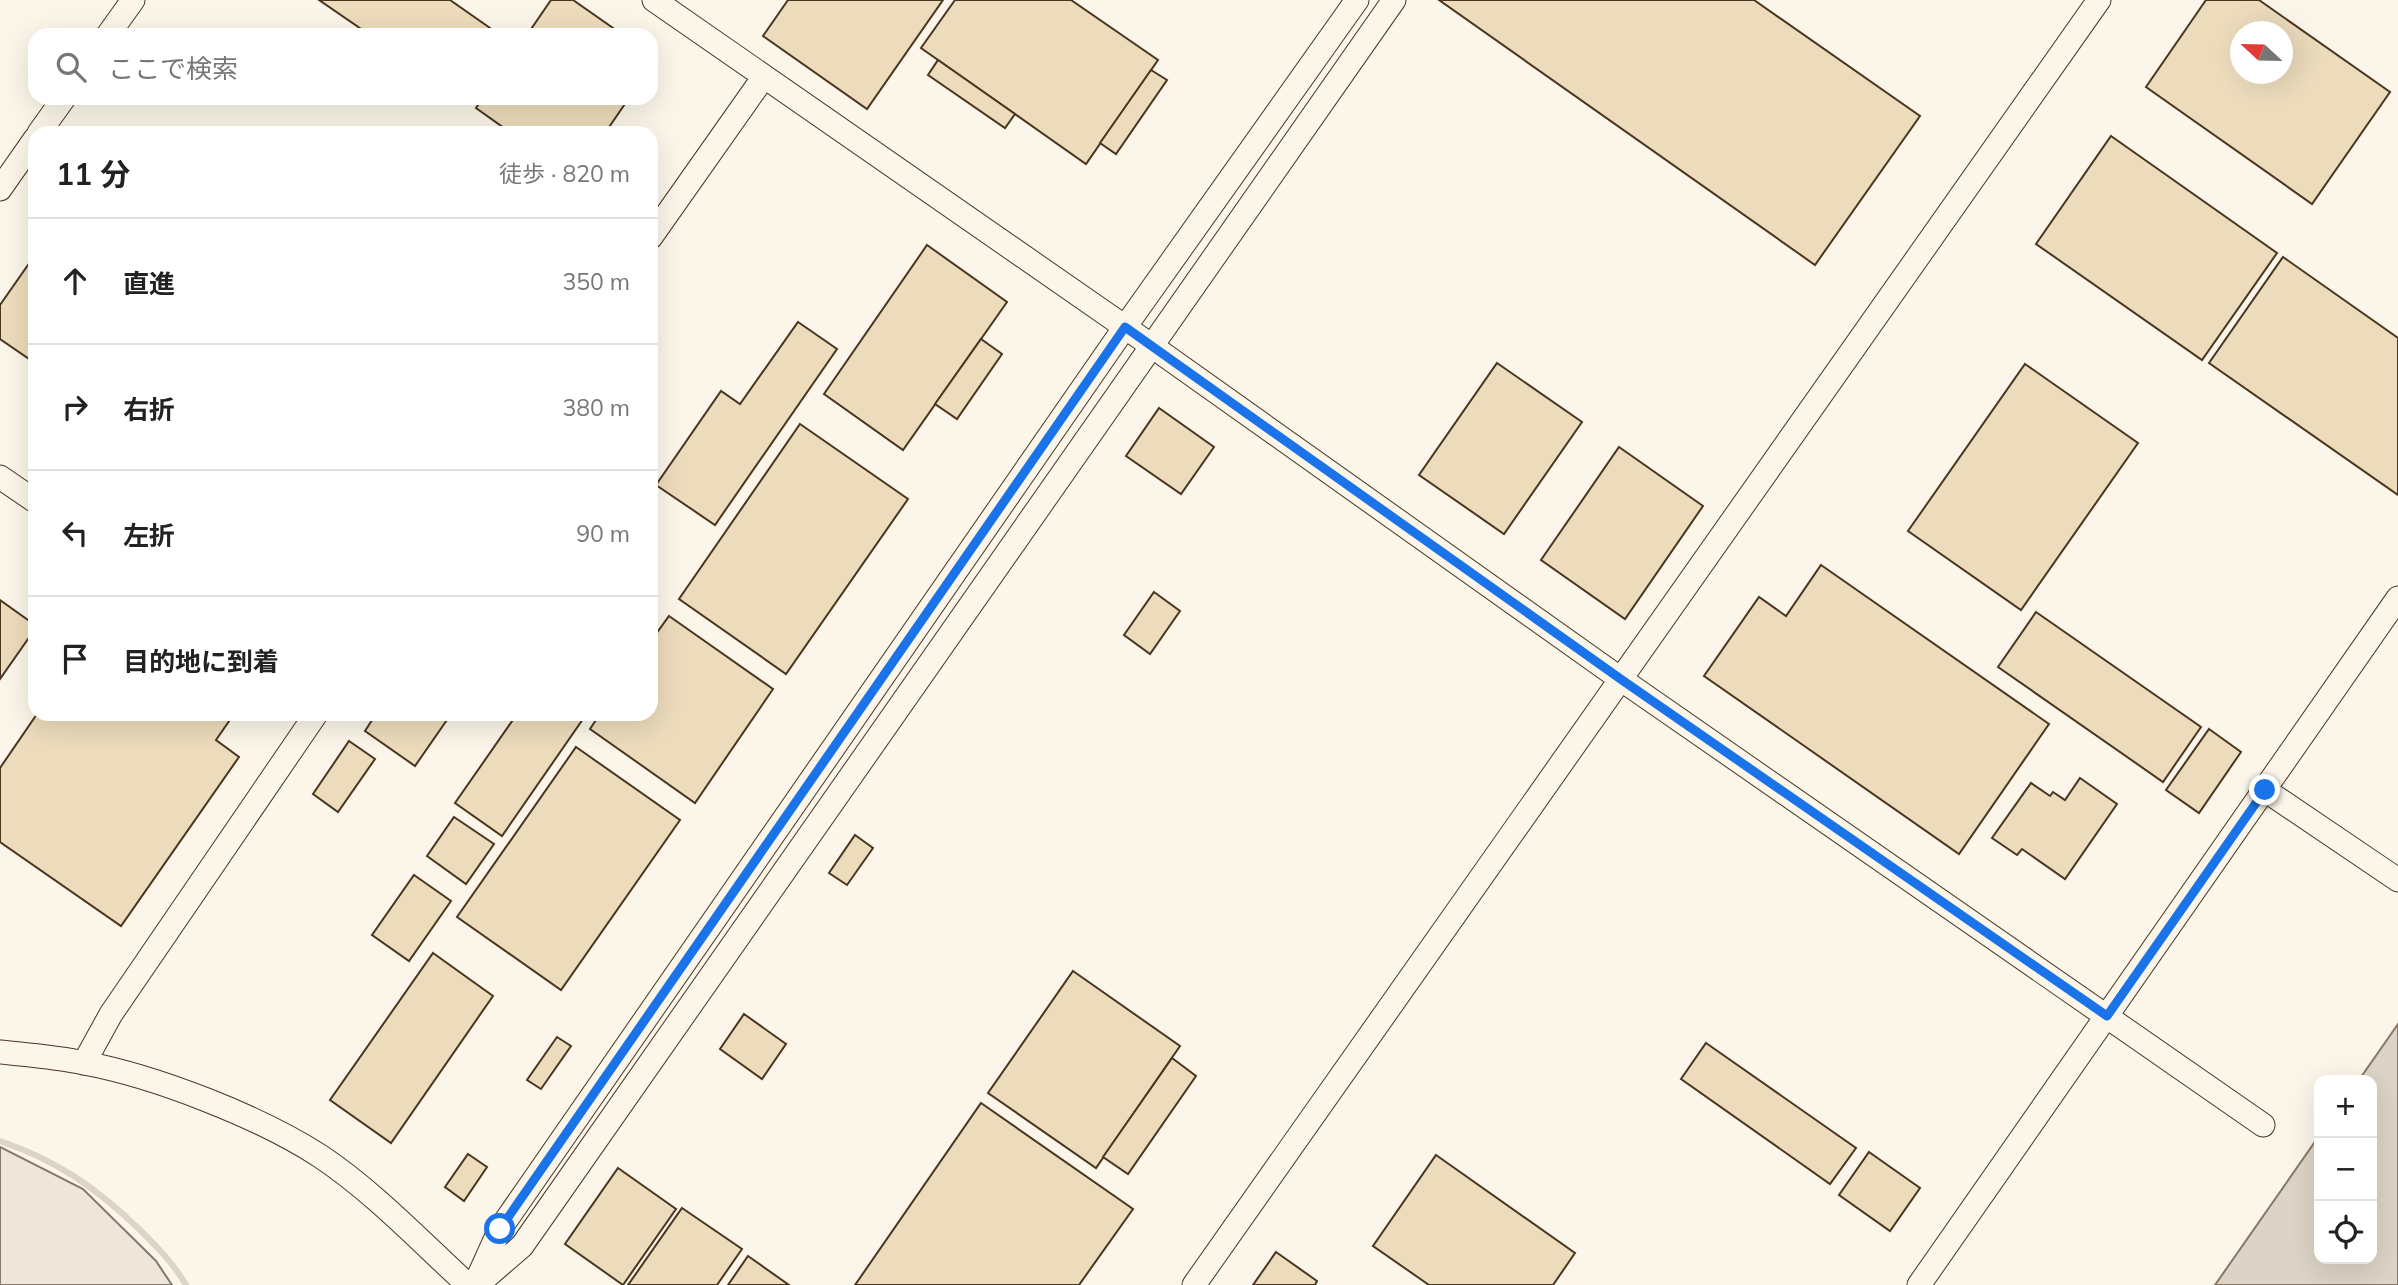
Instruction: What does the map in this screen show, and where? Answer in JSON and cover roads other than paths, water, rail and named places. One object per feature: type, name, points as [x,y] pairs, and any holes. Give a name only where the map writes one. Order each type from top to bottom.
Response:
[{"type":"street","points":[[113,28],[133,0]]},
{"type":"street","points":[[654,0],[1125,327],[1622,680],[2263,1125]]},
{"type":"street","points":[[476,1285],[500,1229],[1125,327],[1357,0]]},
{"type":"street","points":[[476,1285],[522,1246],[1394,0]]},
{"type":"street","points":[[1194,1285],[2099,0]]},
{"type":"street","points":[[658,227],[763,78]]},
{"type":"street","points":[[44,126],[59,105]]},
{"type":"street","points":[[0,189],[28,149]]},
{"type":"street","points":[[0,477],[28,496]]},
{"type":"street","points":[[1919,1285],[2398,598]]},
{"type":"street","points":[[84,1063],[111,1014],[311,721]]},
{"type":"street","points":[[2265,790],[2398,880]]},
{"type":"street","points":[[0,1052],[84,1063],[136,1076],[188,1094],[277,1132],[320,1156],[356,1184],[468,1285]]},
{"type":"waterway","points":[[0,1141],[40,1157],[93,1189],[154,1244],[186,1285]]}]
